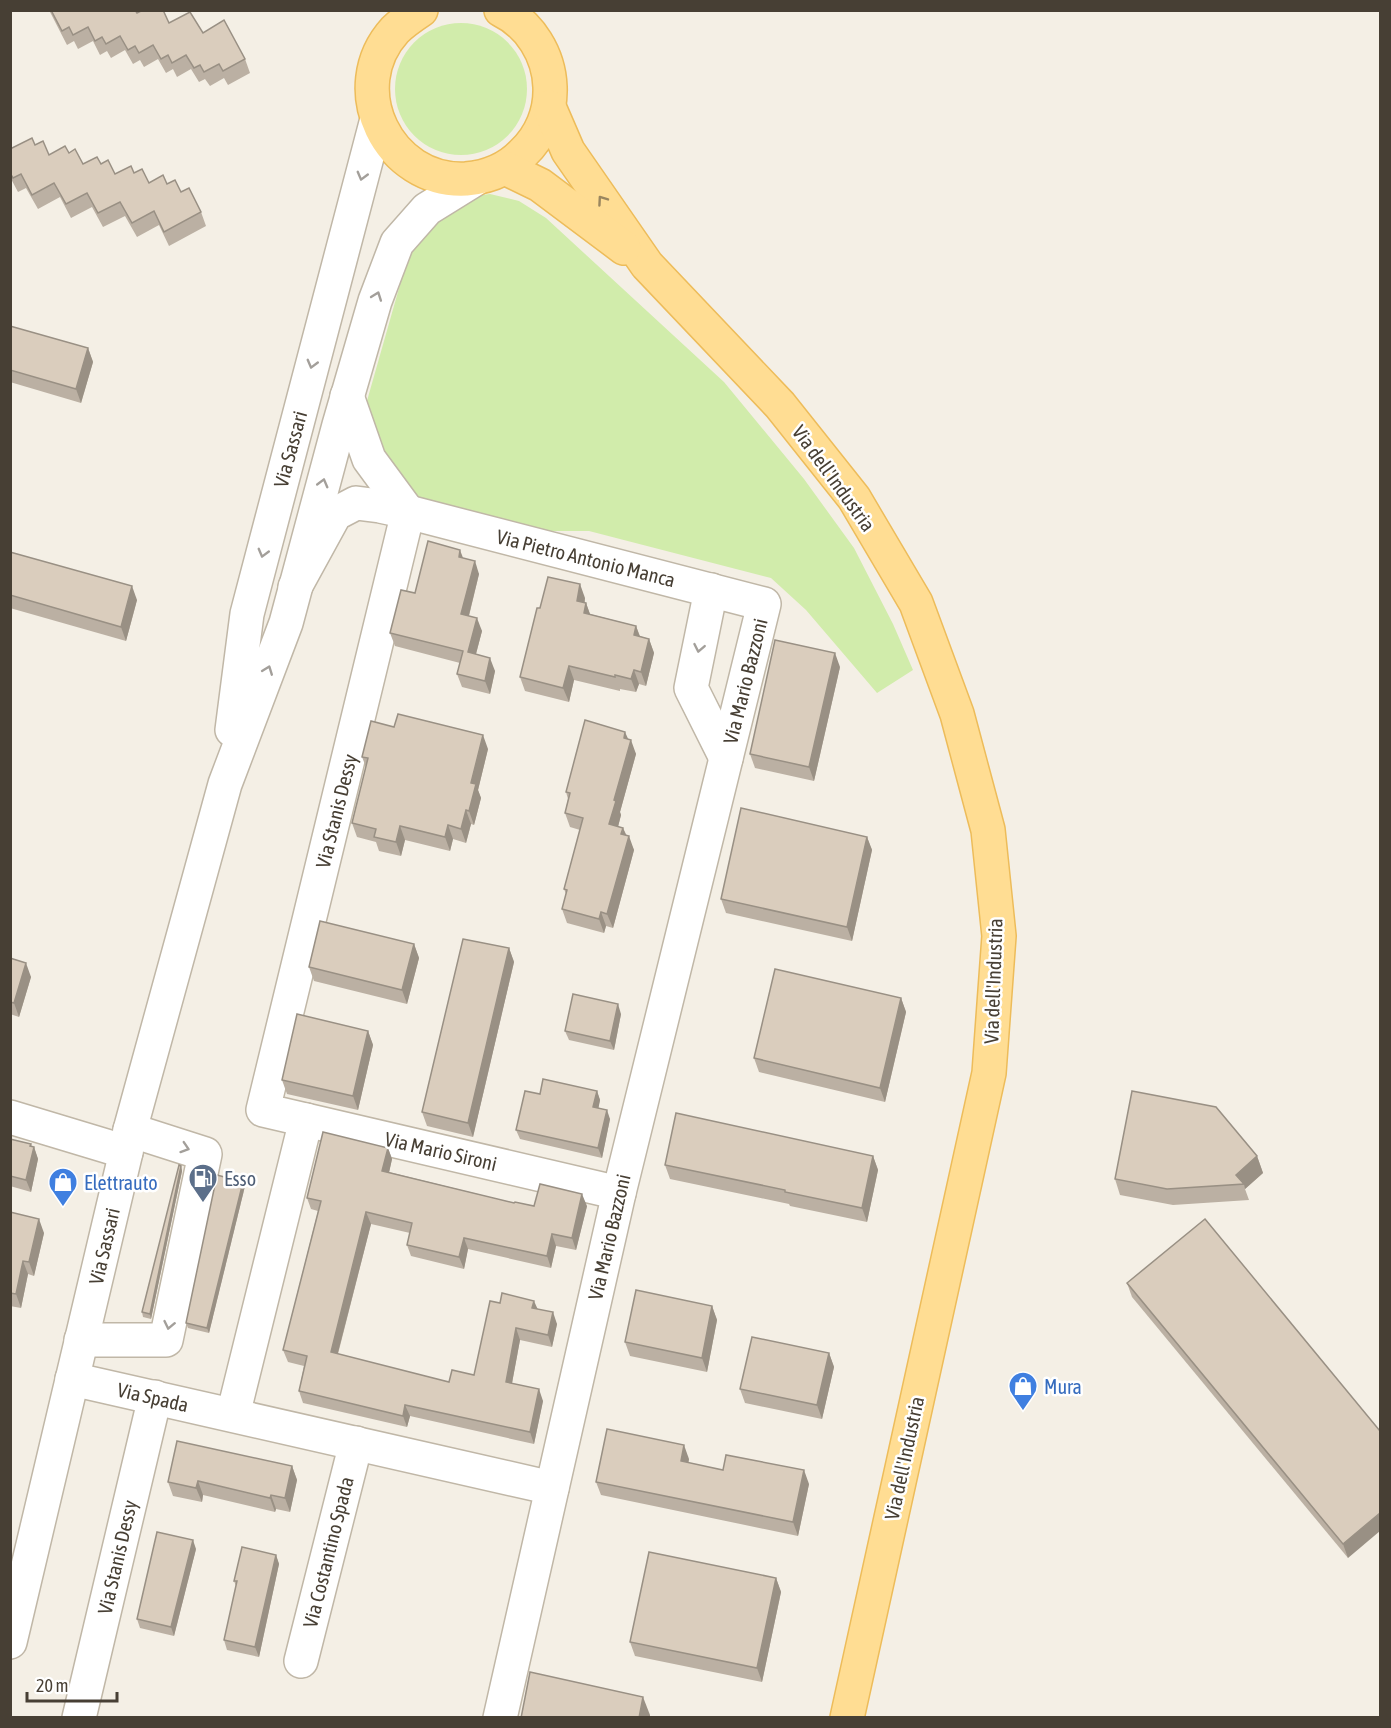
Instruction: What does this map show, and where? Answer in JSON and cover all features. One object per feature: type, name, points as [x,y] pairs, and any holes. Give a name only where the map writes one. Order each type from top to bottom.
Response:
[{"type":"main road","points":[[421,10],[408,18],[398,20],[382,50],[374,72],[373,104],[377,119],[396,150],[416,166],[441,177],[459,179],[491,173],[529,148],[545,122],[549,107],[548,71],[541,50],[527,24],[521,24],[501,10]]},
{"type":"main road","name":"Via dell'Industria","points":[[549,107],[568,151],[647,265],[780,405],[854,498],[916,603],[957,714],[988,830],[999,936],[989,1073],[847,1718]]},
{"type":"main road","name":"Via dell'Industria","points":[[491,173],[540,184],[647,265]]},
{"type":"street","name":"Via Sassari","points":[[225,784],[247,614],[377,119]]},
{"type":"street","name":"Via Sassari","points":[[10,1642],[128,1141],[225,784],[286,623],[375,301],[397,243],[427,209],[491,173]]},
{"type":"street","points":[[347,396],[369,459],[408,512]]},
{"type":"street","name":"Via Pietro Antonio Manca","points":[[296,587],[335,514],[356,503],[408,512],[764,604]]},
{"type":"street","name":"Via Stanis Dessy","points":[[263,1110],[408,512]]},
{"type":"street","name":"Via Mario Bazzoni","points":[[711,590],[691,688],[726,758]]},
{"type":"street","name":"Via Mario Bazzoni","points":[[500,1718],[619,1193],[764,604]]},
{"type":"street","name":"Via Mario Sironi","points":[[263,1110],[619,1193]]},
{"type":"street","points":[[10,1117],[205,1154],[166,1340],[81,1340]]},
{"type":"street","points":[[306,1120],[233,1415],[552,1488]]},
{"type":"street","name":"Via Spada","points":[[72,1379],[233,1415]]},
{"type":"street","name":"Via Stanis Dessy","points":[[79,1718],[155,1397]]},
{"type":"street","name":"Via Costantino Spada","points":[[301,1661],[356,1443]]},
{"type":"green space","points":[[461,23],[486,28],[508,42],[522,64],[527,89],[522,114],[508,136],[486,150],[461,155],[436,150],[414,136],[400,114],[395,89],[400,64],[414,42],[436,28]]},
{"type":"green space","points":[[490,194],[519,201],[546,218],[724,382],[804,479],[854,548],[893,624],[913,670],[877,693],[806,610],[771,578],[589,531],[482,531],[408,512],[359,429],[411,246],[431,221],[466,197]]},
{"type":"building","points":[[51,10],[135,10],[137,13],[143,10],[163,10],[169,23],[190,12],[203,33],[224,20],[245,59],[223,71],[219,64],[204,72],[200,65],[194,68],[186,55],[172,63],[168,55],[161,59],[153,45],[139,53],[135,46],[128,50],[120,36],[106,44],[102,37],[95,41],[88,27],[73,35],[69,27],[62,31]]},
{"type":"building","points":[[32,138],[35,145],[43,141],[49,155],[65,146],[69,153],[75,149],[83,164],[97,157],[101,164],[108,160],[115,174],[131,166],[134,173],[142,169],[149,183],[163,175],[167,184],[175,180],[181,192],[189,188],[201,212],[164,232],[154,211],[132,223],[120,202],[98,213],[87,193],[66,204],[54,183],[32,195],[21,174],[13,178],[10,173],[10,149]]},
{"type":"building","points":[[10,326],[88,348],[76,389],[10,370]]},
{"type":"building","points":[[428,541],[460,550],[459,557],[475,561],[461,614],[477,618],[468,652],[490,658],[485,681],[457,674],[463,651],[390,633],[401,590],[415,593]]},
{"type":"building","points":[[10,552],[132,586],[121,627],[10,595]]},
{"type":"building","points":[[548,577],[580,584],[577,601],[586,603],[584,613],[636,626],[634,635],[649,639],[641,672],[634,670],[631,679],[569,666],[563,688],[520,677],[537,608],[540,608]]},
{"type":"building","points":[[775,640],[835,653],[809,767],[750,754]]},
{"type":"building","points":[[398,714],[483,735],[471,783],[476,784],[469,811],[466,810],[461,829],[448,825],[445,837],[400,826],[396,842],[374,837],[376,829],[352,823],[368,758],[362,757],[371,721],[394,727]]},
{"type":"building","points":[[585,720],[625,732],[624,738],[631,740],[609,824],[623,828],[621,834],[629,836],[607,914],[601,912],[599,919],[562,909],[567,890],[564,889],[583,818],[565,813],[570,793],[566,792]]},
{"type":"building","points":[[741,808],[867,837],[847,927],[721,899]]},
{"type":"building","points":[[320,921],[414,944],[402,990],[309,967]]},
{"type":"building","points":[[463,939],[509,948],[468,1123],[422,1112]]},
{"type":"building","points":[[10,958],[26,963],[14,1003],[10,1002]]},
{"type":"building","points":[[775,969],[901,998],[880,1088],[754,1058]]},
{"type":"building","points":[[573,994],[618,1004],[610,1041],[565,1031]]},
{"type":"building","points":[[297,1014],[368,1031],[353,1096],[282,1080]]},
{"type":"building","points":[[543,1079],[597,1091],[593,1107],[607,1110],[598,1148],[516,1130],[525,1091],[540,1094]]},
{"type":"building","points":[[1132,1091],[1216,1107],[1257,1156],[1236,1175],[1244,1184],[1167,1189],[1115,1179]]},
{"type":"building","points":[[676,1113],[873,1156],[862,1208],[665,1165]]},
{"type":"building","points":[[323,1132],[388,1148],[382,1171],[514,1203],[534,1206],[540,1184],[582,1194],[572,1238],[552,1234],[547,1256],[464,1238],[459,1257],[407,1245],[412,1223],[366,1212],[331,1352],[449,1382],[452,1370],[474,1375],[490,1301],[500,1303],[502,1293],[534,1301],[532,1308],[553,1312],[548,1335],[516,1328],[506,1382],[539,1389],[530,1432],[405,1405],[403,1416],[299,1391],[307,1356],[283,1350],[321,1201],[307,1198]]},
{"type":"building","points":[[10,1139],[31,1144],[30,1146],[34,1147],[26,1180],[10,1176]]},
{"type":"building","points":[[179,1165],[181,1166],[150,1314],[142,1312]]},
{"type":"building","points":[[217,1175],[243,1182],[207,1328],[186,1323]]},
{"type":"building","points":[[10,1212],[39,1219],[29,1262],[23,1261],[16,1294],[10,1293]]},
{"type":"building","points":[[1205,1219],[1380,1431],[1380,1513],[1343,1544],[1127,1283]]},
{"type":"building","points":[[636,1290],[712,1306],[702,1358],[625,1342]]},
{"type":"building","points":[[752,1337],[829,1353],[817,1405],[740,1389]]},
{"type":"building","points":[[607,1429],[684,1445],[681,1461],[723,1470],[726,1455],[804,1470],[793,1522],[596,1482]]},
{"type":"building","points":[[177,1441],[292,1466],[285,1498],[271,1495],[270,1498],[198,1481],[196,1488],[168,1482]]},
{"type":"building","points":[[157,1532],[193,1540],[171,1627],[137,1619]]},
{"type":"building","points":[[242,1547],[276,1555],[255,1647],[224,1640]]},
{"type":"building","points":[[649,1552],[776,1578],[757,1668],[630,1642]]},
{"type":"building","points":[[530,1672],[643,1697],[639,1718],[521,1718]]},
{"type":"place","name":"Esso","points":[[203,1204]]},
{"type":"place","name":"Elettrauto","points":[[63,1208]]},
{"type":"place","name":"Mura","points":[[1023,1412]]}]
